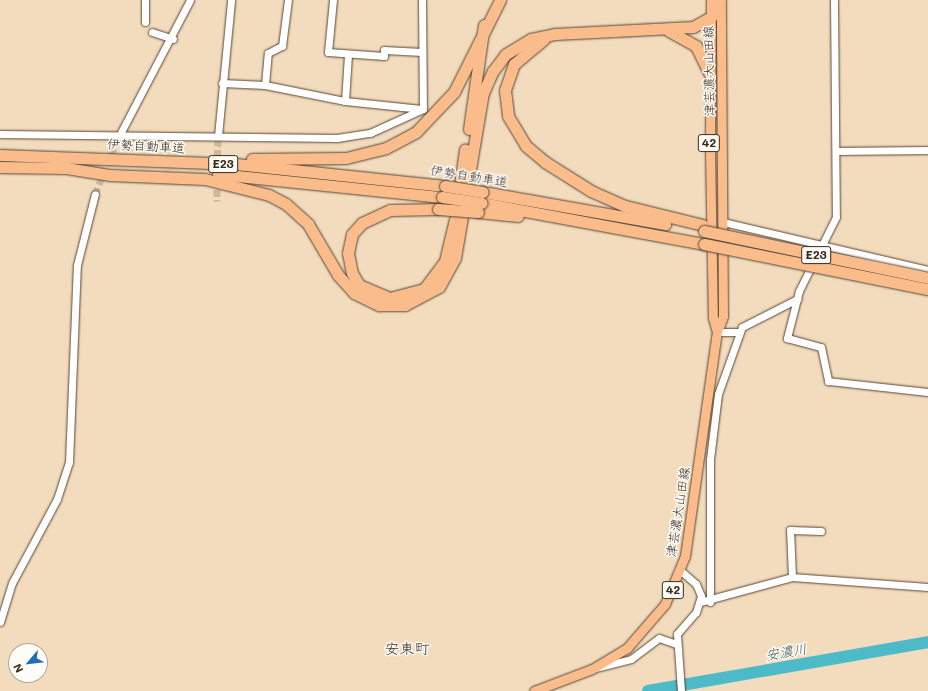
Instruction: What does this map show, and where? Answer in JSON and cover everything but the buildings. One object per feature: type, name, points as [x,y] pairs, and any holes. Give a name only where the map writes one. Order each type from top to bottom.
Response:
[{"type":"highway","points":[[150,159],[184,157],[322,160],[386,148],[416,132],[443,107],[463,75],[484,25],[500,0]]},
{"type":"highway","points":[[60,167],[110,175],[205,179],[262,192],[301,216],[338,275],[354,293],[379,305],[405,305],[439,287],[455,258],[480,106],[489,78],[512,49],[531,39],[556,34],[666,30],[694,27],[711,17],[720,0]]},
{"type":"highway","points":[[481,202],[438,209],[390,210],[362,223],[352,234],[348,253],[352,273],[360,285],[383,297],[405,297],[429,285],[445,261],[456,216],[484,25]]},
{"type":"highway","points":[[666,30],[696,46],[709,73]]},
{"type":"highway","points":[[556,34],[521,55],[508,78],[506,108],[518,136],[545,162],[591,191],[625,206],[704,228]]},
{"type":"highway","name":"伊勢自動車道","points":[[0,155],[150,159],[444,192],[481,202],[704,228],[839,260],[928,278]]},
{"type":"highway","name":"伊勢自動車道","points":[[0,167],[60,167],[252,177],[444,192]]},
{"type":"highway","name":"E23","points":[[481,202],[704,244],[928,289]]},
{"type":"main road","name":"津芸濃大山田線","points":[[711,0],[709,73],[714,318],[717,332]]},
{"type":"main road","name":"津芸濃大山田線","points":[[534,691],[592,669],[619,654],[643,633],[665,604],[681,571],[700,458],[717,332],[723,316],[720,0]]},
{"type":"street","points":[[145,0],[145,22]]},
{"type":"street","points":[[119,136],[173,39],[190,0]]},
{"type":"street","points":[[218,136],[231,0]]},
{"type":"street","points":[[265,85],[268,53],[282,46],[288,0]]},
{"type":"street","points":[[333,0],[328,52],[384,56],[384,50],[422,52]]},
{"type":"street","points":[[422,0],[423,109]]},
{"type":"street","points":[[834,0],[836,217],[821,244],[797,299],[787,338],[821,347],[828,381],[928,392]]},
{"type":"street","points":[[152,32],[173,39]]},
{"type":"street","points":[[345,102],[348,54]]},
{"type":"street","points":[[222,83],[265,85],[345,102],[423,109]]},
{"type":"street","points":[[0,134],[351,137],[389,127],[423,109]]},
{"type":"street","points":[[836,151],[928,150]]},
{"type":"street","points":[[0,622],[12,583],[57,499],[69,462],[77,265],[95,194]]},
{"type":"street","points":[[723,222],[821,244],[852,255],[928,270]]},
{"type":"street","points":[[710,602],[710,460],[718,394],[742,327],[797,299]]},
{"type":"street","points":[[717,332],[739,332]]},
{"type":"street","points":[[700,458],[710,460]]},
{"type":"street","points":[[792,577],[790,530],[821,531]]},
{"type":"street","points":[[681,571],[696,584],[700,605]]},
{"type":"street","points":[[681,691],[676,644],[680,628],[700,605],[792,577],[928,586]]},
{"type":"street","points":[[592,669],[631,659],[662,637],[676,644]]},
{"type":"waterway","name":"安濃川","points":[[648,691],[928,642]]},
{"type":"tunnel","points":[[95,194],[119,136]]},
{"type":"tunnel","points":[[217,167],[218,136]]},
{"type":"tunnel","points":[[217,179],[217,201]]},
{"type":"district","name":"安東町","points":[[407,649]]}]
